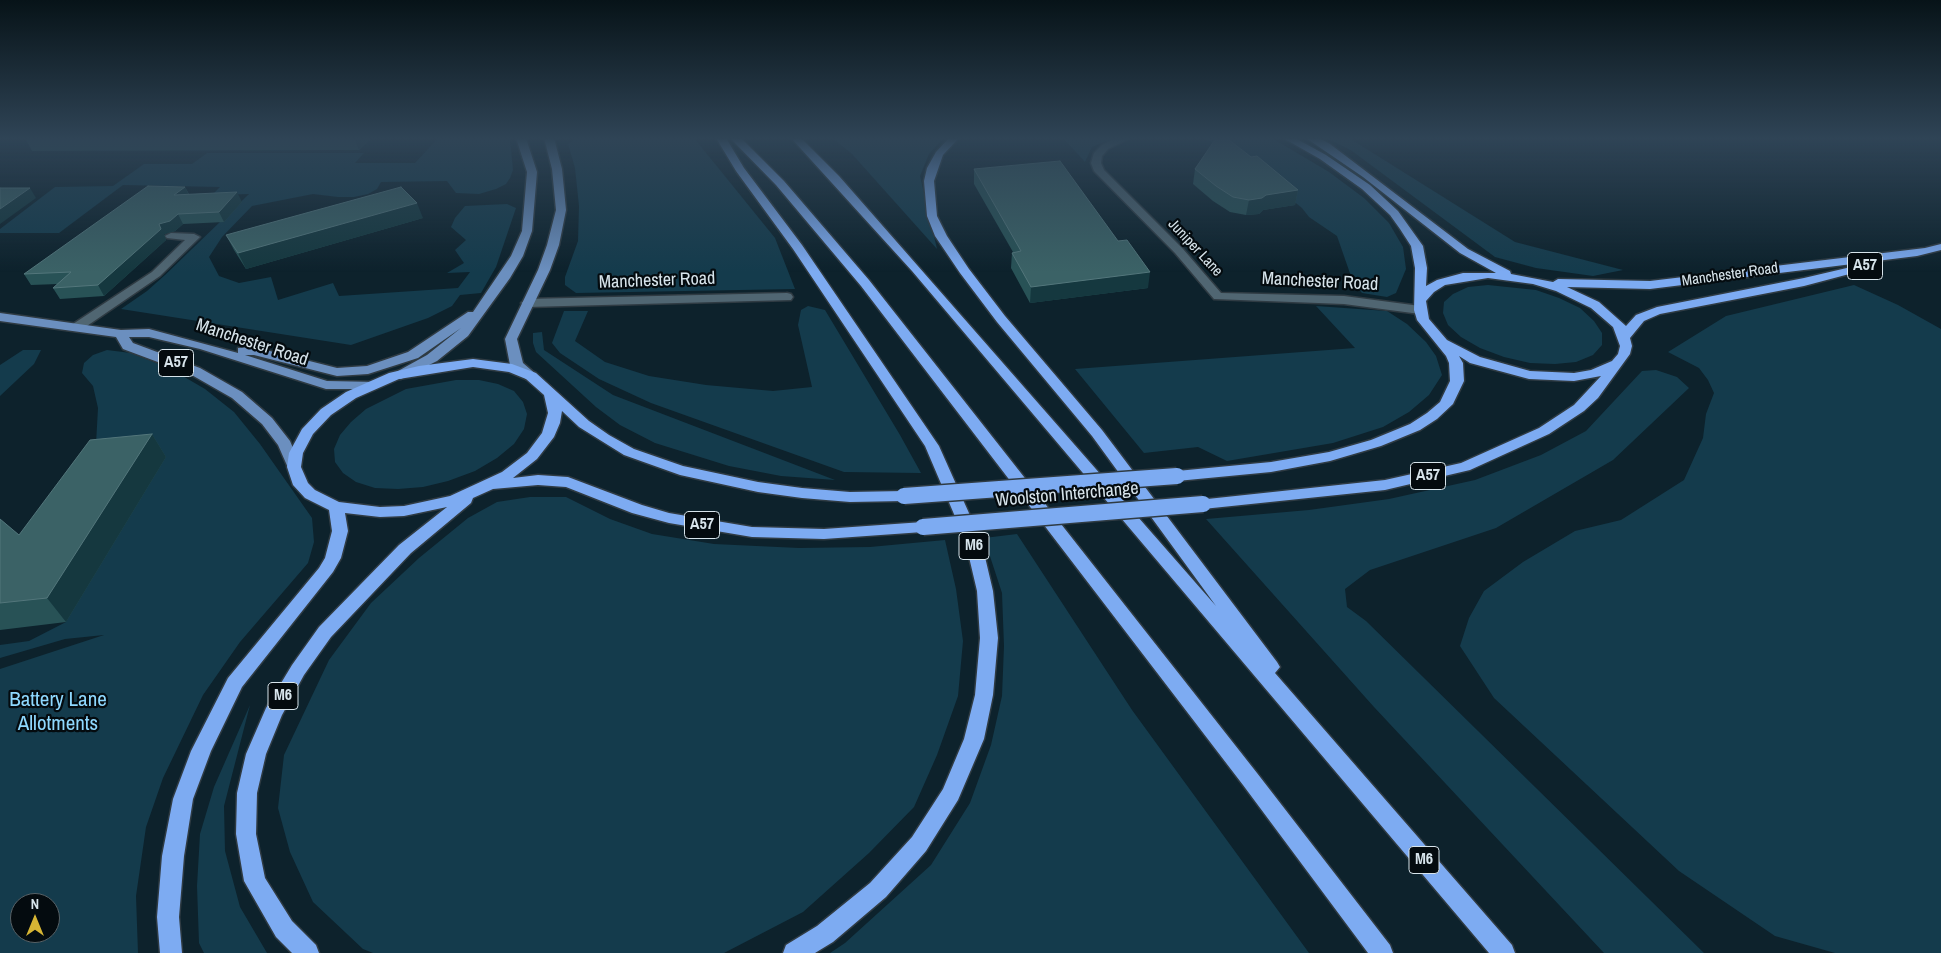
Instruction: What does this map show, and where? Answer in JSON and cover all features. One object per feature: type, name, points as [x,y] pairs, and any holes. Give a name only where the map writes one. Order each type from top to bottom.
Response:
[{"type":"highway","name":"M6","points":[[750,182],[798,247],[932,446],[973,540],[985,591],[989,638],[984,695],[974,739],[951,794],[919,844],[878,890],[825,934],[794,953]]},
{"type":"highway","points":[[779,182],[865,283],[1250,779],[1382,953]]},
{"type":"highway","name":"M6","points":[[839,182],[916,269],[1504,953]]},
{"type":"highway","name":"M6","points":[[929,182],[932,216],[941,236],[964,271],[1097,433],[1345,767]]},
{"type":"highway","points":[[1359,182],[1382,201],[1405,228],[1417,246],[1420,305]]},
{"type":"highway","points":[[1378,182],[1464,251],[1516,278]]},
{"type":"highway","name":"Manchester Road","points":[[1624,336],[1640,318],[1657,311],[1804,282],[1941,248]]},
{"type":"highway","name":"Manchester Road","points":[[1534,281],[1609,286],[1650,285],[1926,251]]},
{"type":"highway","name":"A57","points":[[1420,305],[1430,289],[1441,282],[1463,277],[1488,275],[1516,278],[1560,288],[1595,305],[1618,325],[1624,336]]},
{"type":"highway","name":"Woolston Interchange","points":[[551,395],[555,413],[553,424],[541,446],[520,466],[481,489],[445,502],[404,511],[380,512],[336,507],[310,494],[300,485],[294,467],[300,442],[316,422],[339,403],[372,385],[394,376],[440,366],[473,363],[512,368],[531,376],[543,384],[551,395],[604,438],[629,452],[680,470],[749,485],[802,493],[850,497],[904,496],[1177,476],[1270,467],[1330,456],[1376,443],[1415,427],[1446,404],[1457,381],[1456,363],[1423,320],[1420,305]]},
{"type":"highway","name":"Woolston Interchange","points":[[481,489],[538,480],[568,482],[614,501],[669,518],[752,532],[824,534],[1203,504],[1352,490],[1416,479],[1465,467],[1519,445],[1561,420],[1593,395],[1624,354],[1626,346],[1624,336]]},
{"type":"highway","name":"Woolston Interchange","points":[[1440,340],[1475,360],[1529,375],[1574,377],[1594,374],[1618,362]]},
{"type":"highway","name":"M6","points":[[308,953],[284,929],[255,881],[246,834],[247,793],[256,754],[273,712],[298,670],[325,632],[405,549],[481,489]]},
{"type":"highway","points":[[171,953],[168,917],[174,856],[184,799],[201,751],[221,708],[240,677],[253,658],[316,583],[333,558],[340,531],[336,507]]},
{"type":"main road","points":[[394,376],[432,358],[464,333],[504,278],[527,231],[531,182]]},
{"type":"main road","points":[[531,376],[517,365],[511,347],[516,325],[544,270],[553,245],[561,210],[558,182]]},
{"type":"main road","points":[[221,352],[254,351],[336,372],[368,370],[413,355],[481,308]]},
{"type":"main road","name":"Manchester Road","points":[[0,317],[121,334],[149,333],[221,352],[326,385],[372,385]]},
{"type":"main road","name":"A57","points":[[121,334],[128,346],[195,371],[237,395],[267,421],[286,444],[294,467]]},
{"type":"street","name":"Juniper Lane","points":[[1110,182],[1179,251],[1218,296]]},
{"type":"street","points":[[77,327],[156,274],[194,237],[171,236]]},
{"type":"street","name":"Manchester Road","points":[[1218,296],[1344,300],[1420,305]]},
{"type":"street","name":"Manchester Road","points":[[527,303],[787,297]]},
{"type":"green space","points":[[118,182],[381,182],[377,189],[368,194],[354,197],[313,194],[252,206],[222,237],[209,257],[219,276],[239,283],[271,277],[278,300],[333,283],[339,296],[458,288],[470,272],[447,273],[464,263],[455,250],[466,240],[451,227],[455,218],[465,206],[507,204],[516,208],[496,267],[481,293],[460,295],[452,306],[428,318],[351,345],[121,309],[147,291],[165,275],[249,194],[212,195],[220,187],[123,185],[59,233],[0,233],[0,229],[55,187],[113,186]]},
{"type":"green space","points":[[448,182],[507,182],[496,189],[479,194],[456,193]]},
{"type":"green space","points":[[577,182],[730,182],[775,238],[795,289],[576,293],[565,285],[565,277],[578,241],[579,206]]},
{"type":"green space","points":[[877,182],[922,182],[937,249]]},
{"type":"green space","points":[[1270,182],[1343,182],[1364,198],[1389,223],[1403,247],[1406,269],[1396,293],[1387,297],[1362,293],[1353,282],[1337,236],[1309,217],[1302,208]]},
{"type":"green space","points":[[1394,182],[1420,182],[1515,242],[1623,270],[1593,276],[1536,268],[1495,257]]},
{"type":"green space","points":[[1488,285],[1536,290],[1580,308],[1594,321],[1602,333],[1602,345],[1593,355],[1576,362],[1555,364],[1530,363],[1504,357],[1480,348],[1461,337],[1448,325],[1443,313],[1444,302],[1453,294],[1468,287]]},
{"type":"green space","points":[[1854,285],[1898,305],[1941,329],[1941,953],[1835,953],[1775,936],[1679,871],[1494,698],[1460,646],[1469,618],[1484,591],[1523,562],[1575,531],[1621,520],[1684,480],[1703,438],[1706,414],[1714,393],[1708,380],[1699,368],[1668,352],[1726,316]]},
{"type":"green space","points":[[808,306],[825,310],[921,473],[844,472],[651,403],[599,379],[560,353],[552,343],[564,311],[588,311],[575,341],[605,362],[649,376],[706,385],[773,391],[812,387],[798,325],[801,310]]},
{"type":"green space","points":[[1316,306],[1387,311],[1407,324],[1426,342],[1436,356],[1442,375],[1429,395],[1409,412],[1383,427],[1333,443],[1227,461],[1198,447],[1144,453],[1075,369],[1355,348]]},
{"type":"green space","points":[[542,332],[544,350],[613,395],[835,480],[781,476],[729,466],[655,443],[620,425],[596,407],[536,352],[533,343],[533,333]]},
{"type":"green space","points":[[23,350],[41,350],[34,364],[0,396],[0,365]]},
{"type":"green space","name":"Battery Lane Allotments","points":[[107,350],[131,353],[169,368],[205,389],[234,412],[260,444],[312,518],[314,542],[308,563],[240,642],[203,695],[163,778],[146,827],[136,896],[138,953],[0,953],[0,669],[104,635],[65,639],[0,658],[0,645],[29,641],[66,622],[96,444],[98,408],[93,386],[82,373],[84,363],[93,355]]},
{"type":"green space","points":[[1656,370],[1677,377],[1689,388],[1613,460],[1496,528],[1370,570],[1345,589],[1347,607],[1366,621],[1704,953],[1604,953],[1374,707],[1206,519],[1309,510],[1389,499],[1475,480],[1541,455],[1586,431],[1642,371]]},
{"type":"green space","points":[[456,380],[479,380],[498,384],[514,391],[523,402],[527,414],[524,429],[514,444],[497,458],[475,471],[448,481],[423,487],[375,488],[356,482],[343,473],[335,462],[334,449],[340,435],[366,409],[406,389]]},
{"type":"green space","points":[[530,497],[566,497],[610,519],[652,534],[714,544],[799,548],[870,547],[945,540],[956,589],[963,641],[958,696],[937,755],[914,807],[869,853],[803,912],[724,953],[373,953],[363,949],[313,902],[290,852],[278,808],[284,755],[329,660],[371,603],[419,558],[468,518],[497,502]]},
{"type":"green space","points":[[1017,534],[1132,710],[1309,953],[830,953],[845,943],[931,865],[970,803],[991,745],[1002,696],[1004,646],[1002,593],[984,538]]},
{"type":"green space","points":[[250,705],[224,806],[225,851],[240,907],[267,953],[204,953],[199,943],[197,886],[200,834],[214,787]]},
{"type":"building","points":[[982,182],[1076,182],[1118,241],[1127,240],[1150,272],[1031,287],[1012,253],[1021,251]]},
{"type":"building","points":[[1212,182],[1289,182],[1298,190],[1249,200],[1233,197]]},
{"type":"building","points":[[148,186],[185,187],[174,195],[237,192],[219,212],[178,214],[170,221],[159,224],[161,229],[98,285],[53,288],[71,272],[24,274]]},
{"type":"building","points":[[401,187],[417,203],[238,253],[226,235]]},
{"type":"building","points":[[0,188],[30,188],[0,209]]},
{"type":"building","points":[[152,434],[47,598],[0,603],[0,519],[19,535],[90,440]]}]
